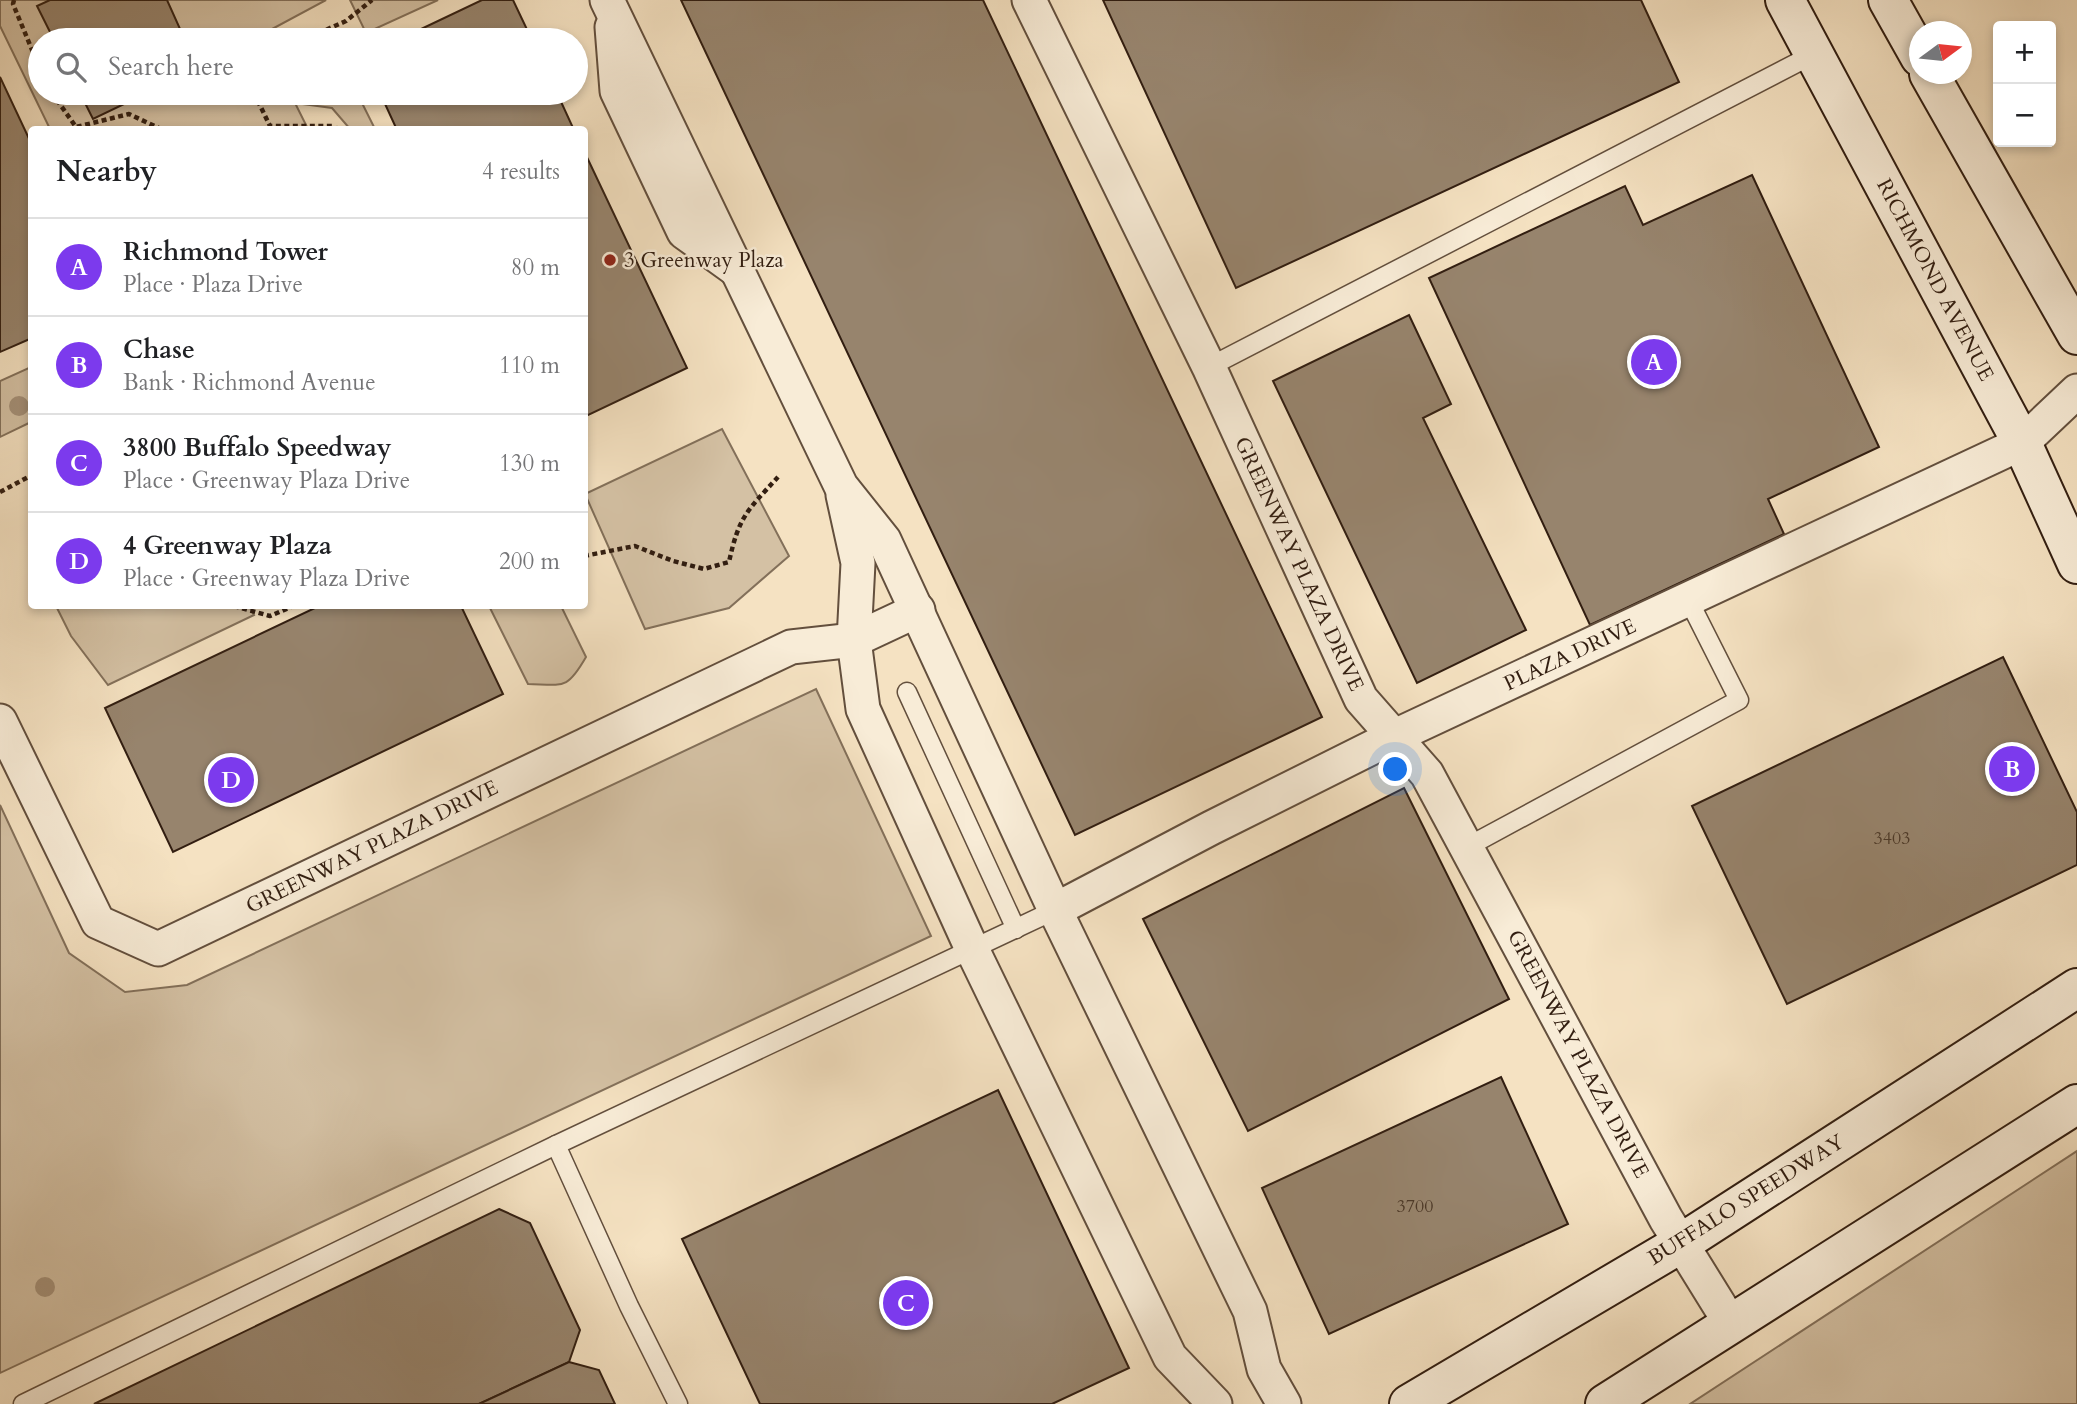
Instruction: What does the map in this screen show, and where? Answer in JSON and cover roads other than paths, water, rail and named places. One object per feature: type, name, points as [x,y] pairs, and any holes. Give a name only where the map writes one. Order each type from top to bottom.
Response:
[{"type":"main road","name":"RICHMOND AVENUE","points":[[1785,0],[2022,443],[2077,564]]},
{"type":"main road","points":[[1888,0],[1909,37]]},
{"type":"main road","points":[[1935,84],[2077,335]]},
{"type":"main road","name":"BUFFALO SPEEDWAY","points":[[1409,1404],[1680,1244],[2077,988]]},
{"type":"main road","points":[[1605,1404],[2077,1104]]},
{"type":"street","name":"GREENWAY PLAZA DRIVE","points":[[1029,0],[1209,367],[1361,699],[1427,774],[1680,1244],[1731,1324]]},
{"type":"street","points":[[609,4],[617,91],[684,232],[736,269],[841,486],[884,540],[1055,910],[1250,1311],[1264,1368],[1284,1404]]},
{"type":"street","name":"PLAZA DRIVE","points":[[1055,910],[1211,828],[1394,737],[2022,443],[2077,391]]},
{"type":"street","points":[[841,486],[858,563],[854,640],[863,709],[972,949],[1170,1357],[1215,1404]]},
{"type":"street","name":"GREENWAY PLAZA DRIVE","points":[[0,721],[99,922],[158,949],[791,647],[854,640],[918,610]]},
{"type":"lane","points":[[1209,367],[1814,54]]},
{"type":"lane","points":[[1467,847],[1739,700],[1688,599]]},
{"type":"lane","points":[[907,692],[1016,929]]},
{"type":"lane","points":[[23,1404],[556,1145],[1055,910]]},
{"type":"lane","points":[[556,1145],[629,1306],[678,1404]]},
{"type":"place","name":"3 Greenway Plaza","points":[[610,260]]},
{"type":"place","name":"Richmond Tower","points":[[1654,362]]},
{"type":"place","name":"Chase","points":[[2012,769]]},
{"type":"place","name":"4 Greenway Plaza","points":[[231,780]]},
{"type":"place","name":"3800 Buffalo Speedway","points":[[906,1303]]}]
